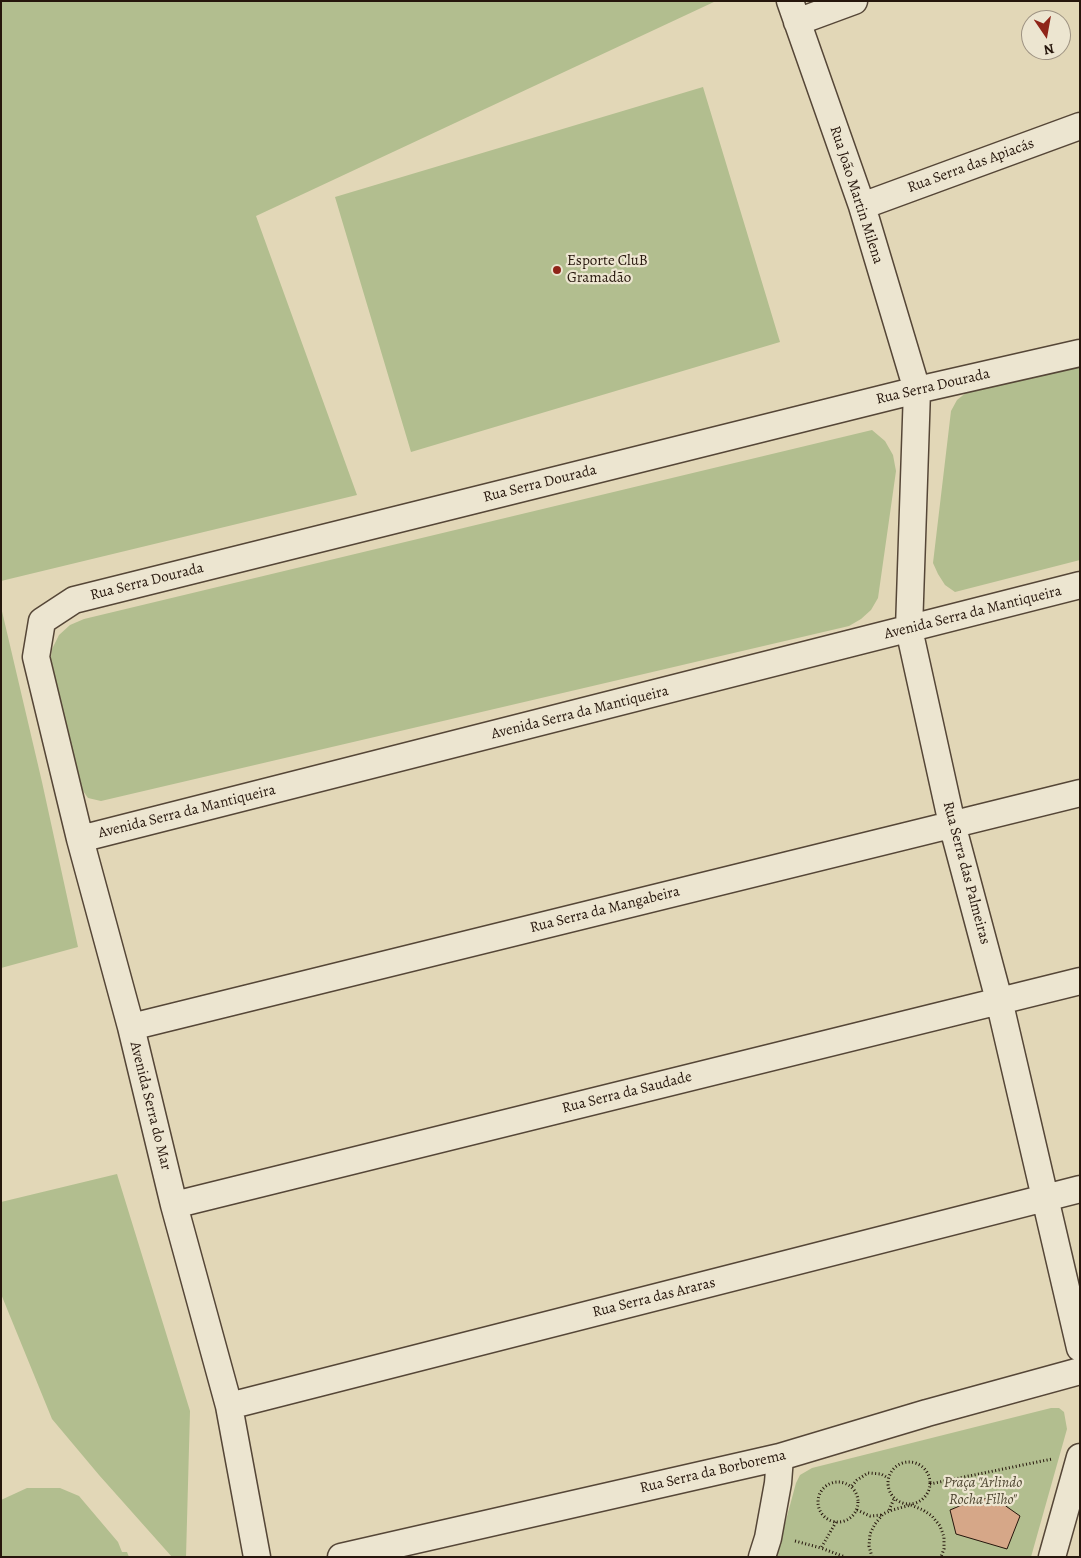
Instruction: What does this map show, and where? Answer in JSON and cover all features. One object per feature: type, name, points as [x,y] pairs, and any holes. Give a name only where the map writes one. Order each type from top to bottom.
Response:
[{"type":"street","points":[[794,11],[854,1]]},
{"type":"street","name":"Rua João Martin Milena","points":[[794,11],[862,206],[917,390]]},
{"type":"street","name":"Rua Serra das Apiacás","points":[[862,206],[1080,126]]},
{"type":"street","name":"Rua Serra Dourada","points":[[36,657],[42,621],[74,600],[917,390],[1080,353]]},
{"type":"street","name":"Rua Serra das Palmeiras","points":[[917,390],[909,629],[952,824],[999,1000],[1080,1348]]},
{"type":"street","name":"Avenida Serra da Mantiqueira","points":[[80,839],[1080,585]]},
{"type":"street","name":"Avenida Serra do Mar","points":[[36,657],[80,839],[131,1027],[174,1205],[229,1406],[257,1557]]},
{"type":"street","name":"Rua Serra da Mangabeira","points":[[131,1027],[1080,794]]},
{"type":"street","name":"Rua Serra da Saudade","points":[[174,1205],[1080,981]]},
{"type":"street","name":"Rua Serra das Araras","points":[[229,1406],[1080,1189]]},
{"type":"street","name":"Rua Serra da Borborema","points":[[341,1557],[780,1458],[927,1413],[1080,1371]]},
{"type":"street","points":[[1052,1557],[1070,1457]]},
{"type":"street","points":[[762,1557],[768,1538],[778,1483],[780,1458]]},
{"type":"path","points":[[930,1484],[1070,1457]]},
{"type":"path","points":[[857,1510],[870,1516],[883,1514],[892,1510],[910,1505],[917,1503],[926,1496],[930,1484],[926,1470],[920,1465],[906,1462],[893,1468],[888,1478],[888,1489],[894,1499],[903,1504],[910,1505],[922,1510],[932,1516],[940,1526],[944,1537],[944,1549],[941,1557]]},
{"type":"path","points":[[852,1486],[857,1480],[868,1473],[881,1474],[888,1478]]},
{"type":"path","points":[[839,1481],[852,1486],[858,1497],[857,1510],[848,1520],[836,1522],[829,1520],[820,1510],[818,1503],[821,1490],[833,1482],[839,1481]]},
{"type":"path","points":[[872,1557],[869,1546],[870,1534],[875,1524],[888,1510],[894,1499]]},
{"type":"path","points":[[820,1548],[836,1522]]},
{"type":"path","points":[[789,1539],[846,1557]]},
{"type":"green space","points":[[1,1],[716,1],[256,216],[357,495],[1,581]]},
{"type":"green space","name":"Esporte CluB Gramadão","points":[[703,87],[780,342],[411,452],[335,197]]},
{"type":"green space","points":[[1080,362],[1080,560],[955,592],[945,585],[933,563],[951,411],[957,400],[967,392]]},
{"type":"green space","points":[[872,430],[885,441],[893,455],[896,471],[878,598],[871,610],[849,626],[101,801],[88,798],[81,788],[50,664],[52,649],[59,635],[70,625],[84,619]]},
{"type":"green space","points":[[1,607],[78,947],[1,968]]},
{"type":"green space","points":[[117,1174],[190,1411],[186,1557],[172,1557],[52,1419],[1,1294],[1,1202]]},
{"type":"green space","name":"Praça \"Arlindo Rocha Filho\"","points":[[1051,1408],[1059,1408],[1064,1412],[1067,1429],[1031,1557],[776,1557],[796,1483],[800,1475],[812,1468]]},
{"type":"green space","points":[[27,1488],[60,1488],[79,1496],[118,1542],[122,1552],[127,1552],[129,1557],[1,1557],[1,1500]]},
{"type":"building","points":[[993,1497],[1020,1516],[1007,1549],[956,1534],[950,1510],[969,1502]]},
{"type":"place","name":"Esporte CluB Gramadão","points":[[557,270]]}]
